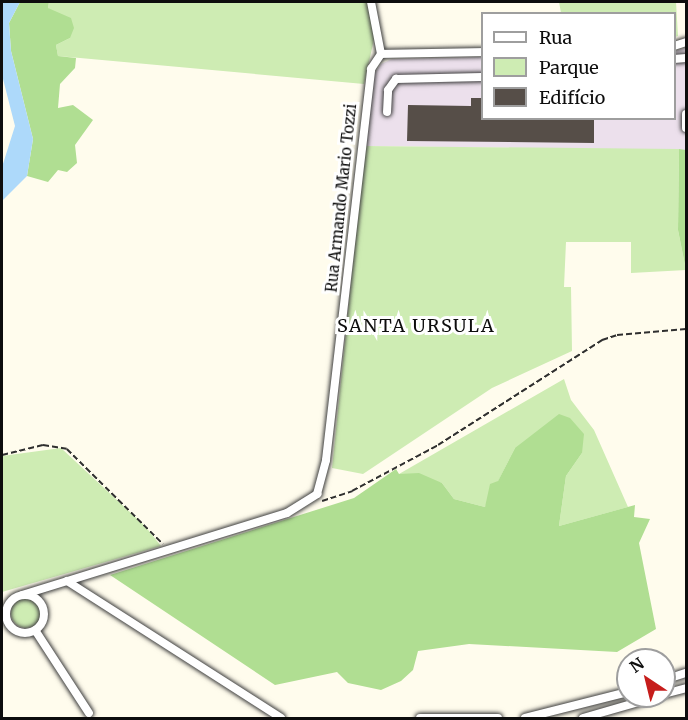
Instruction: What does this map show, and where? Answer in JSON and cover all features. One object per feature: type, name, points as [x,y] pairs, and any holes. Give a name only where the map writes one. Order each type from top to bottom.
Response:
[{"type":"street","points":[[371,2],[381,54],[481,52]]},
{"type":"street","name":"Rua Armando Mario Tozzi","points":[[309,502],[321,484],[327,460],[367,84],[374,62],[381,54]]},
{"type":"street","points":[[686,58],[687,63]]},
{"type":"street","points":[[387,112],[388,90],[396,79],[481,76]]},
{"type":"street","points":[[687,114],[687,128]]},
{"type":"street","points":[[2,600],[287,513],[309,502]]},
{"type":"street","points":[[67,581],[281,718]]},
{"type":"street","points":[[16,630],[6,613],[10,602],[20,595],[36,597],[44,608],[43,620],[35,630]]},
{"type":"street","points":[[2,622],[16,630],[35,630]]},
{"type":"street","points":[[35,630],[89,717]]},
{"type":"street","points":[[525,718],[616,695]]},
{"type":"street","points":[[583,718],[618,708]]},
{"type":"street","points":[[420,718],[498,718]]},
{"type":"path","points":[[309,502],[352,491],[438,445],[602,340],[616,335],[687,329]]},
{"type":"path","points":[[2,455],[42,445],[67,449],[168,550]]},
{"type":"shaded area","points":[[686,48],[686,150],[365,146],[372,77],[381,64],[392,59],[481,57],[481,120],[676,120],[676,51]]},
{"type":"green space","points":[[20,2],[49,2],[48,8],[71,18],[74,28],[70,38],[56,45],[58,56],[76,58],[75,68],[60,84],[58,108],[73,105],[93,120],[75,145],[77,163],[67,172],[58,170],[48,182],[27,176],[33,139],[11,51],[9,23]]},
{"type":"green space","points":[[49,2],[369,2],[375,35],[364,84],[58,56],[56,45],[70,38],[48,8]]},
{"type":"green space","points":[[559,2],[676,2],[678,36],[676,37],[676,12],[561,12]]},
{"type":"green space","points":[[365,146],[679,149],[678,230],[686,270],[631,273],[631,242],[566,242],[564,287],[571,287],[572,351],[492,388],[363,474],[332,468]]},
{"type":"green space","points":[[679,149],[686,150],[686,270],[678,230]]},
{"type":"green space","points":[[564,379],[571,400],[594,430],[628,507],[559,526],[566,476],[582,453],[515,448],[485,507],[454,499],[442,483],[399,474]]},
{"type":"green space","points":[[559,414],[570,418],[584,434],[582,453],[566,476],[559,526],[635,505],[634,517],[650,519],[639,543],[656,629],[624,648],[616,648],[616,652],[469,644],[418,651],[413,670],[401,681],[381,690],[348,683],[337,672],[275,685],[110,575],[354,498],[396,469],[399,474],[419,473],[442,483],[454,499],[485,507],[490,484],[498,481],[515,448]]},
{"type":"green space","points":[[61,448],[145,526],[161,546],[2,592],[2,456]]},
{"type":"green space","points":[[26,598],[36,603],[41,613],[36,623],[26,628],[16,623],[11,613],[16,603]]},
{"type":"water","points":[[2,2],[20,2],[9,23],[11,51],[33,139],[27,176],[2,201],[2,167],[15,126],[2,75]]},
{"type":"building","points":[[471,98],[481,98],[481,120],[594,120],[594,143],[407,141],[408,105],[471,106]]},
{"type":"district","name":"SANTA URSULA","points":[[416,326]]}]
